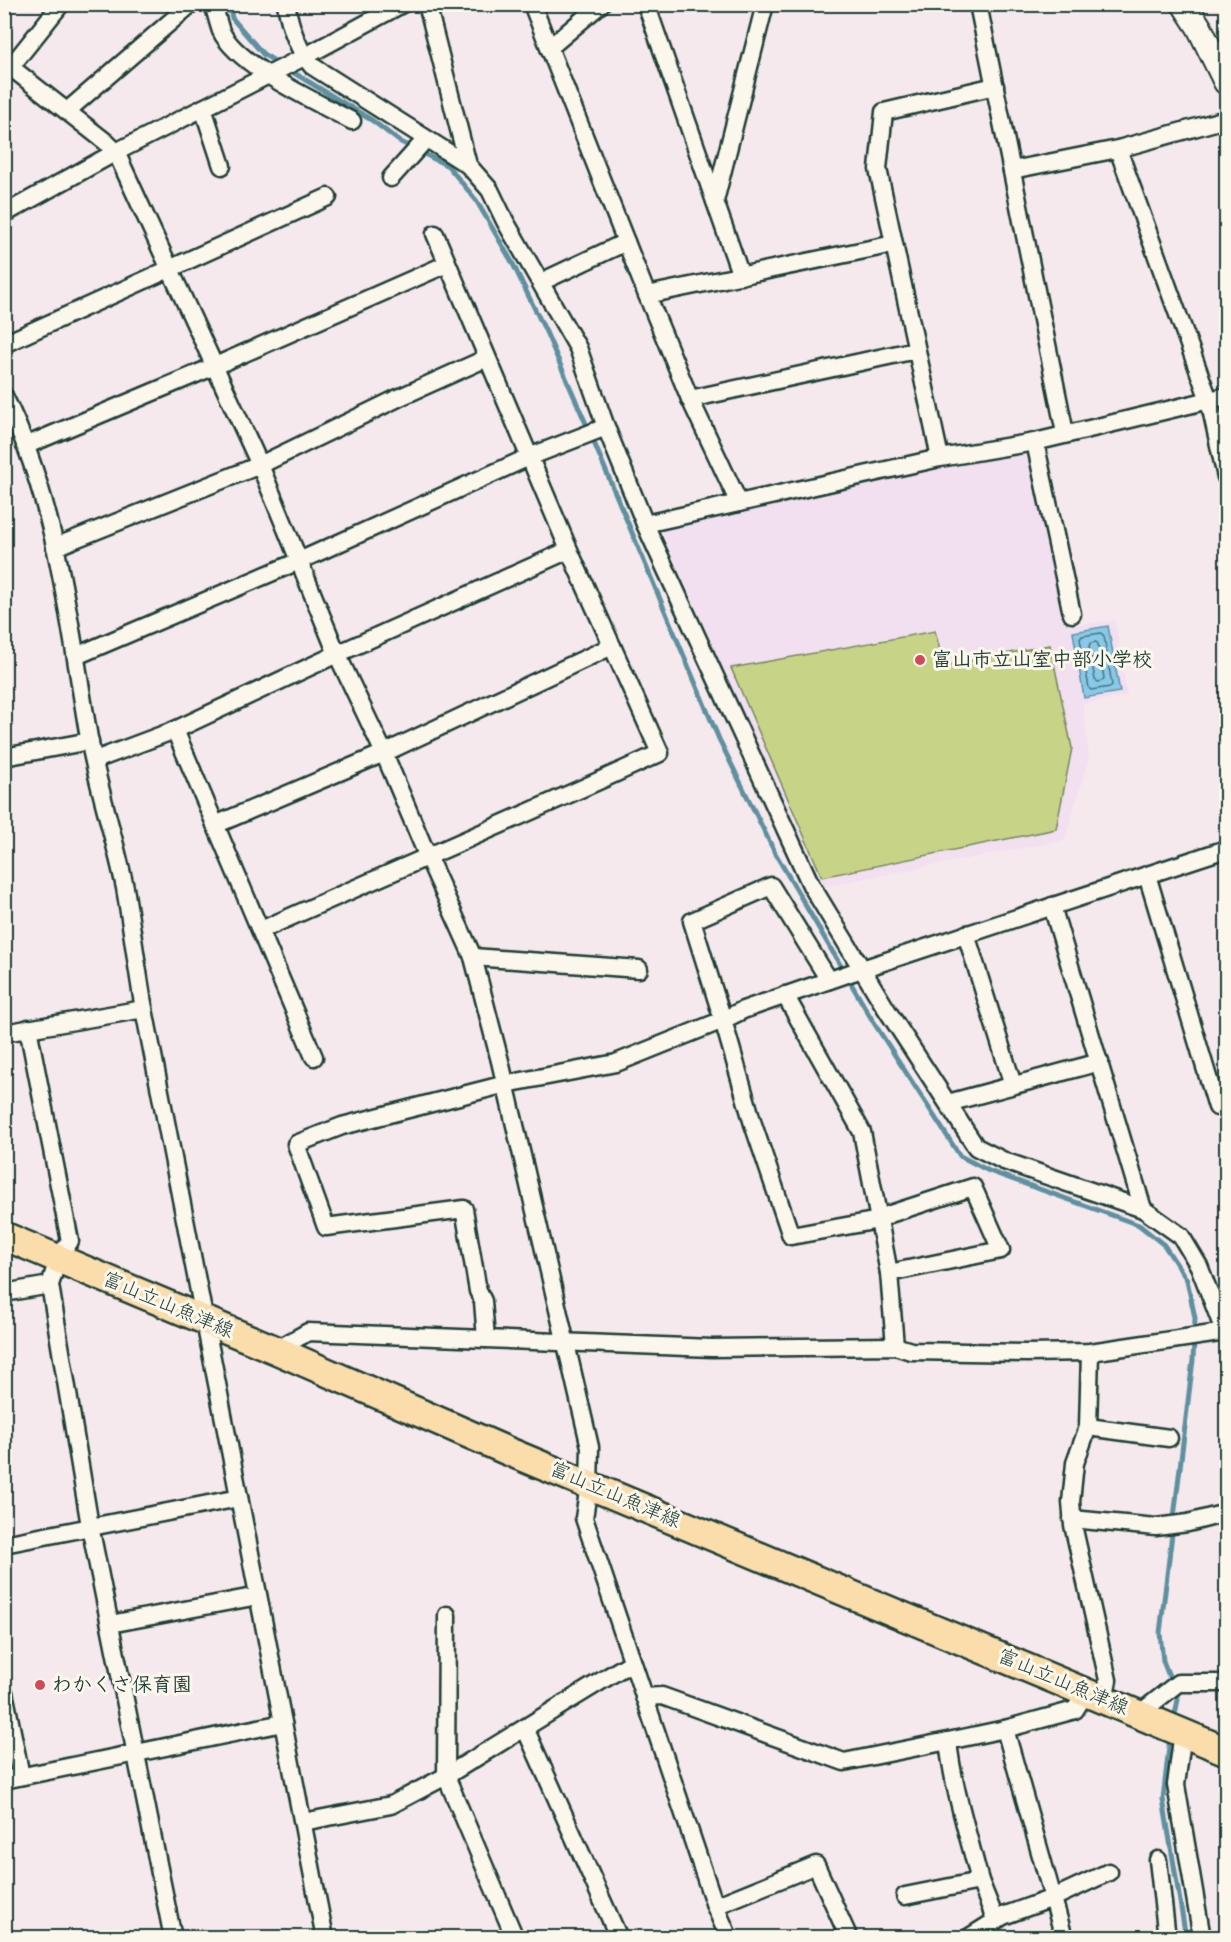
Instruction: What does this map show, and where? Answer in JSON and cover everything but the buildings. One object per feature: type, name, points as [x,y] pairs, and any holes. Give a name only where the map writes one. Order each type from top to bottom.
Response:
[{"type":"main road","points":[[1184,4],[1199,27],[1227,82]]},
{"type":"main road","name":"富山立山魚津線","points":[[4,1236],[589,1485],[1227,1751]]},
{"type":"street","points":[[61,4],[7,68],[67,111],[116,152],[260,465],[338,654],[473,957],[506,1084],[590,1448],[589,1485],[584,1518],[715,1906],[729,1938]]},
{"type":"street","points":[[67,111],[190,4]]},
{"type":"street","points":[[213,4],[222,33],[238,53],[352,121]]},
{"type":"street","points":[[276,1350],[308,1332],[712,1348],[895,1346],[911,1351],[1027,1353],[1090,1352],[1226,1333],[1199,1266],[1180,1236],[1143,1209],[1004,1161],[976,1147],[858,970],[811,885],[645,524],[604,428],[578,348],[505,221],[490,190],[468,165],[425,140],[300,59],[286,4]]},
{"type":"street","points":[[4,214],[116,152],[300,59],[386,9],[402,4]]},
{"type":"street","points":[[427,4],[468,165]]},
{"type":"street","points":[[532,4],[646,295],[690,399],[739,503]]},
{"type":"street","points":[[549,48],[601,4]]},
{"type":"street","points":[[646,4],[741,276]]},
{"type":"street","points":[[715,202],[765,4]]},
{"type":"street","points":[[978,4],[1065,433]]},
{"type":"street","points":[[940,458],[878,169],[884,112],[995,86]]},
{"type":"street","points":[[203,108],[222,165]]},
{"type":"street","points":[[1012,170],[1118,149],[1227,119]]},
{"type":"street","points":[[391,178],[425,140]]},
{"type":"street","points":[[1118,149],[1209,400],[1227,477]]},
{"type":"street","points":[[4,344],[328,197]]},
{"type":"street","points":[[261,930],[660,753],[569,550],[435,234]]},
{"type":"street","points":[[541,282],[626,242]]},
{"type":"street","points":[[646,295],[894,244]]},
{"type":"street","points":[[26,446],[447,264]]},
{"type":"street","points":[[690,399],[916,350]]},
{"type":"street","points":[[55,547],[260,465],[487,358]]},
{"type":"street","points":[[4,396],[16,419],[41,490],[55,547],[90,741],[125,887],[144,1009],[325,1938]]},
{"type":"street","points":[[645,524],[940,458],[1035,442],[1227,396]]},
{"type":"street","points":[[76,656],[299,561],[530,457],[604,428]]},
{"type":"street","points":[[1035,442],[1072,614]]},
{"type":"street","points":[[95,760],[175,730],[569,550]]},
{"type":"street","points":[[215,825],[384,753],[612,646]]},
{"type":"street","points":[[175,730],[314,1057]]},
{"type":"street","points":[[4,757],[90,741]]},
{"type":"street","points":[[486,1339],[483,1301],[477,1291],[464,1209],[326,1227],[296,1144],[342,1126],[506,1084],[616,1064],[743,1010],[785,995],[1227,849]]},
{"type":"street","points":[[1147,875],[1217,1107],[1227,1105]]},
{"type":"street","points":[[832,979],[771,886],[692,921],[753,1124],[791,1236],[879,1220],[890,1214],[973,1187],[1001,1250],[889,1273]]},
{"type":"street","points":[[1052,906],[1143,1209]]},
{"type":"street","points":[[966,934],[1013,1085]]},
{"type":"street","points":[[473,957],[639,969]]},
{"type":"street","points":[[785,995],[862,1132],[889,1273],[895,1346]]},
{"type":"street","points":[[4,1033],[144,1009]]},
{"type":"street","points":[[28,1028],[70,1241],[58,1259],[50,1285],[90,1527],[173,1938]]},
{"type":"street","points":[[948,1103],[1100,1062]]},
{"type":"street","points":[[4,1293],[50,1285]]},
{"type":"street","points":[[644,1697],[662,1696],[844,1762],[1005,1729],[1075,1710],[1095,1696],[1108,1680],[1072,1519],[1071,1502],[1075,1462],[1088,1427],[1090,1352]]},
{"type":"street","points":[[1088,1427],[1170,1438]]},
{"type":"street","points":[[4,1544],[239,1498]]},
{"type":"street","points":[[1072,1519],[1161,1526],[1227,1513]]},
{"type":"street","points":[[110,1624],[258,1596]]},
{"type":"street","points":[[447,1615],[446,1776],[515,1938]]},
{"type":"street","points":[[303,1822],[391,1805],[446,1776],[632,1662]]},
{"type":"street","points":[[1202,1938],[1166,1725],[1164,1694],[1178,1683],[1227,1683]]},
{"type":"street","points":[[4,1692],[21,1776]]},
{"type":"street","points":[[4,1780],[284,1723]]},
{"type":"street","points":[[525,1728],[619,1938]]},
{"type":"street","points":[[1005,1729],[1064,1938]]},
{"type":"street","points":[[948,1741],[958,1797],[980,1881],[996,1920]]},
{"type":"street","points":[[1158,1860],[1167,1938]]},
{"type":"street","points":[[715,1906],[816,1865],[849,1938]]},
{"type":"street","points":[[968,1938],[996,1920],[1053,1898],[1109,1872]]},
{"type":"street","points":[[905,1896],[980,1881]]},
{"type":"shaded area","name":"富山市立山室中部小学校","points":[[1031,450],[1071,625],[1115,620],[1127,696],[1083,704],[1089,757],[1065,840],[820,887],[661,529]]},
{"type":"green space","points":[[935,631],[944,666],[1050,645],[1072,748],[1056,829],[822,877],[731,668]]},
{"type":"water","points":[[1108,626],[1120,692],[1084,698],[1073,632]]},
{"type":"waterway","points":[[229,4],[232,18],[263,54],[373,121],[399,141],[448,166],[476,200],[512,262],[546,332],[719,739],[775,853],[874,1023],[960,1156],[989,1171],[1139,1225],[1164,1245],[1187,1280],[1195,1318],[1193,1360],[1160,1633],[1163,1661],[1178,1699],[1174,1720]]},
{"type":"waterway","points":[[1170,1738],[1163,1799],[1186,1938]]},
{"type":"place","name":"富山市立山室中部小学校","points":[[920,660]]},
{"type":"place","name":"わかくさ保育園","points":[[40,1685]]}]
